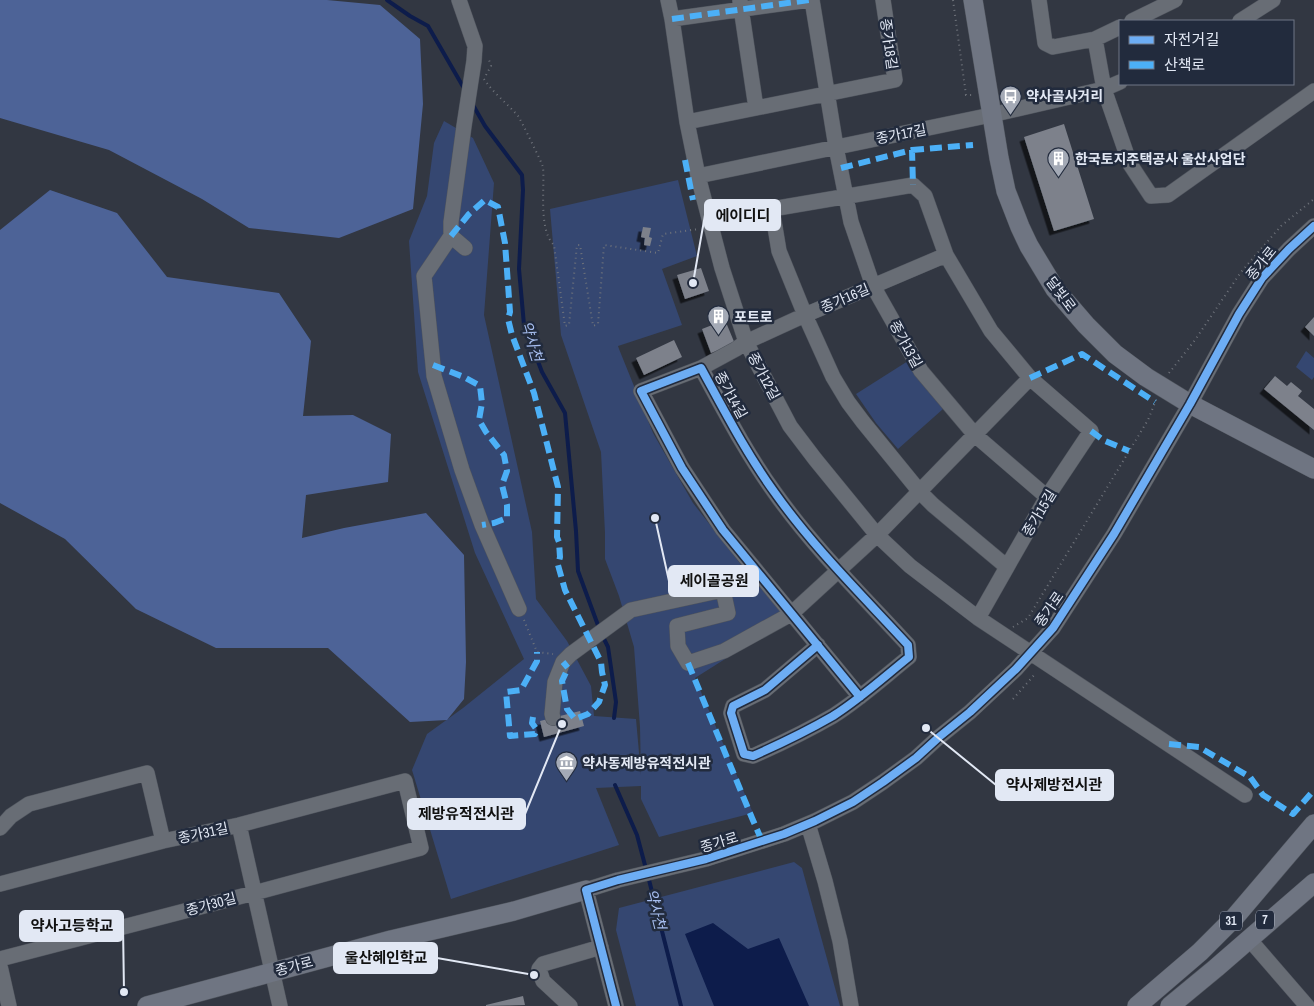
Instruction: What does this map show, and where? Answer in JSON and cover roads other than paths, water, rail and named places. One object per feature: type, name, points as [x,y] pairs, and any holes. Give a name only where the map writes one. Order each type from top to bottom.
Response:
[{"type":"main road","name":"달빛로","points":[[973,0],[991,115],[1006,190],[1012,208],[1030,246],[1056,289],[1070,307],[1109,348],[1146,377],[1190,404],[1314,469]]},
{"type":"main road","name":"31","points":[[1137,1006],[1200,952],[1234,918],[1314,824]]},
{"type":"main road","name":"7","points":[[1216,968],[1314,872]]},
{"type":"main road","name":"31","points":[[1170,1006],[1314,882]]},
{"type":"main road","name":"종가로","points":[[146,1006],[391,940],[514,911],[586,890]]},
{"type":"street","points":[[458,0],[475,46],[451,222],[451,236],[424,276],[434,376],[462,470],[482,525],[519,609]]},
{"type":"street","name":"종가12길","points":[[668,0],[687,122],[698,176],[722,268],[746,342],[790,426],[877,535],[910,566],[978,618],[1030,653]]},
{"type":"street","points":[[672,19],[741,5],[810,0],[828,94]]},
{"type":"street","name":"종가18길","points":[[687,122],[895,80],[883,0]]},
{"type":"street","points":[[1039,0],[1045,43],[1053,47],[1095,39],[1119,27]]},
{"type":"street","points":[[1134,20],[1175,0]]},
{"type":"street","points":[[1242,20],[1273,0]]},
{"type":"street","points":[[741,5],[756,108]]},
{"type":"street","points":[[1095,39],[1104,89],[1130,164],[1151,196],[1168,195],[1314,92]]},
{"type":"street","name":"종가17길","points":[[698,176],[991,115],[1104,89],[1119,82]]},
{"type":"street","name":"종가13길","points":[[828,94],[851,222],[873,286],[921,371],[975,435],[1047,497]]},
{"type":"street","name":"종가15길","points":[[847,196],[913,185],[926,196],[946,255],[991,331],[1030,378],[1091,431],[1047,497],[978,618]]},
{"type":"street","points":[[847,196],[772,209],[779,251],[805,315],[833,377],[863,422],[920,492],[1007,567]]},
{"type":"street","name":"종가로","points":[[586,890],[618,880],[677,867],[745,847],[808,824],[853,802],[883,782],[916,758],[970,712],[1016,670],[1052,628],[1114,534],[1190,404],[1239,314],[1262,278],[1314,226]]},
{"type":"street","points":[[451,236],[465,248]]},
{"type":"street","name":"종가16길","points":[[746,342],[946,255]]},
{"type":"street","name":"종가14길","points":[[746,342],[702,368],[641,391],[682,468],[723,530],[860,697]]},
{"type":"street","name":"종가14길","points":[[702,368],[742,443],[774,492],[814,544],[908,644],[909,657],[860,697],[799,735],[753,756],[744,754],[731,713],[733,706],[765,690],[818,645]]},
{"type":"street","points":[[553,718],[555,682],[567,658],[631,610],[723,590],[728,613],[677,626],[678,646],[688,663],[724,651],[791,614],[877,535],[1030,378]]},
{"type":"street","points":[[1030,653],[1246,795]]},
{"type":"street","points":[[0,828],[11,816],[29,804],[147,774],[163,842]]},
{"type":"street","name":"종가31길","points":[[0,884],[163,842],[239,825],[405,781],[421,848]]},
{"type":"street","points":[[808,824],[838,932],[851,1006]]},
{"type":"street","points":[[239,825],[280,1006]]},
{"type":"street","name":"종가30길","points":[[0,959],[421,848]]},
{"type":"street","points":[[586,890],[616,1006]]},
{"type":"street","points":[[1249,939],[1307,1006]]},
{"type":"street","points":[[570,1006],[543,981],[539,969],[543,964],[601,947]]},
{"type":"street","points":[[0,966],[9,1006]]},
{"type":"waterway","name":"약사천","points":[[387,0],[428,26],[465,90]]},
{"type":"waterway","name":"약사천","points":[[473,105],[485,126],[522,175],[519,269],[524,325],[542,372],[565,413],[578,571],[599,628]]},
{"type":"waterway","name":"약사천","points":[[602,635],[608,647],[616,702],[614,718]]},
{"type":"waterway","name":"약사천","points":[[615,785],[637,835],[646,869]]},
{"type":"waterway","name":"약사천","points":[[648,876],[681,1006]]},
{"type":"place","name":"약사골사거리","points":[[1010,115]]},
{"type":"place","name":"한국토지주택공사 울산사업단","points":[[1059,178]]},
{"type":"place","name":"에이디디","points":[[693,283]]},
{"type":"place","name":"포트로","points":[[718,336]]},
{"type":"place","name":"세이골공원","points":[[655,518]]},
{"type":"place","name":"제방유적전시관","points":[[562,724]]},
{"type":"place","name":"약사제방전시관","points":[[926,728]]},
{"type":"place","name":"약사동제방유적전시관","points":[[566,782]]},
{"type":"place","name":"울산혜인학교","points":[[534,975]]},
{"type":"place","name":"약사고등학교","points":[[124,992]]}]
